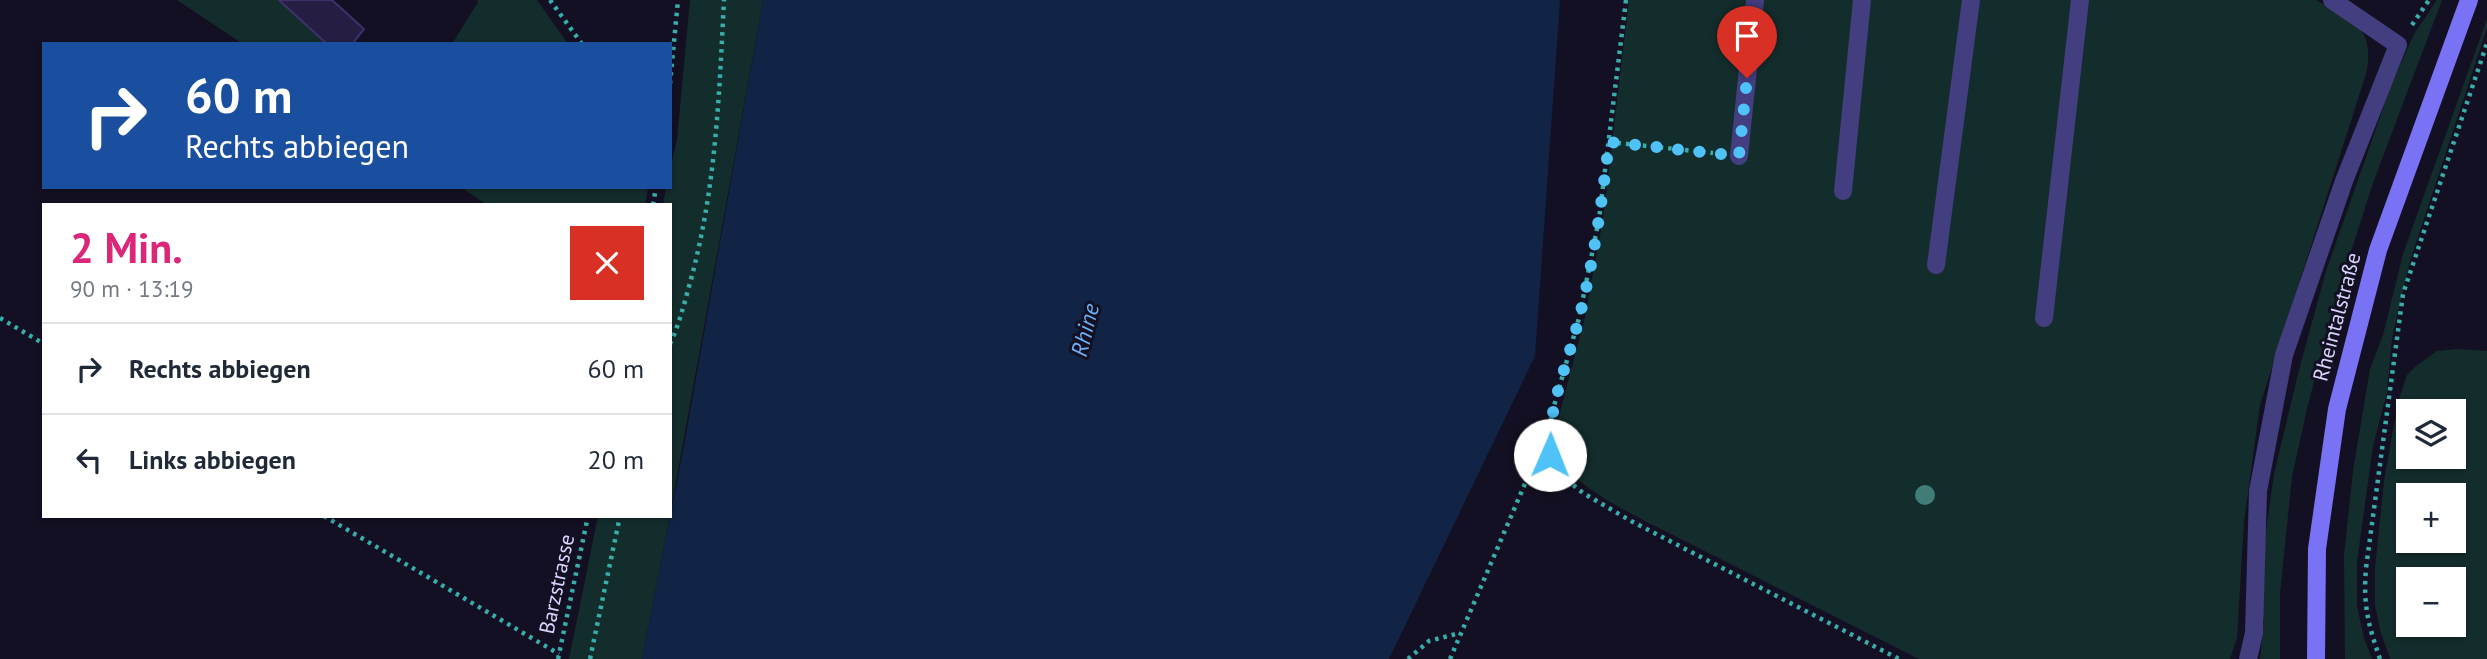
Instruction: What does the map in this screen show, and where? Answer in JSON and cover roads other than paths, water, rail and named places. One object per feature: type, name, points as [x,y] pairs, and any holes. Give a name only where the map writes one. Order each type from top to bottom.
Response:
[{"type":"main road","name":"Rheintalstraße","points":[[2316,659],[2317,549],[2337,409],[2378,250],[2469,0]]},
{"type":"lane","points":[[1739,156],[1755,0]]},
{"type":"lane","points":[[1843,191],[1863,0]]},
{"type":"lane","points":[[1936,265],[1971,0]]},
{"type":"lane","points":[[2044,318],[2080,0]]},
{"type":"lane","points":[[2248,659],[2254,633],[2258,491],[2284,355],[2340,192],[2398,45],[2332,0]]},
{"type":"water","name":"Rhine","points":[[763,0],[1560,0],[1535,356],[1389,659],[642,659],[670,518],[672,518]]}]
